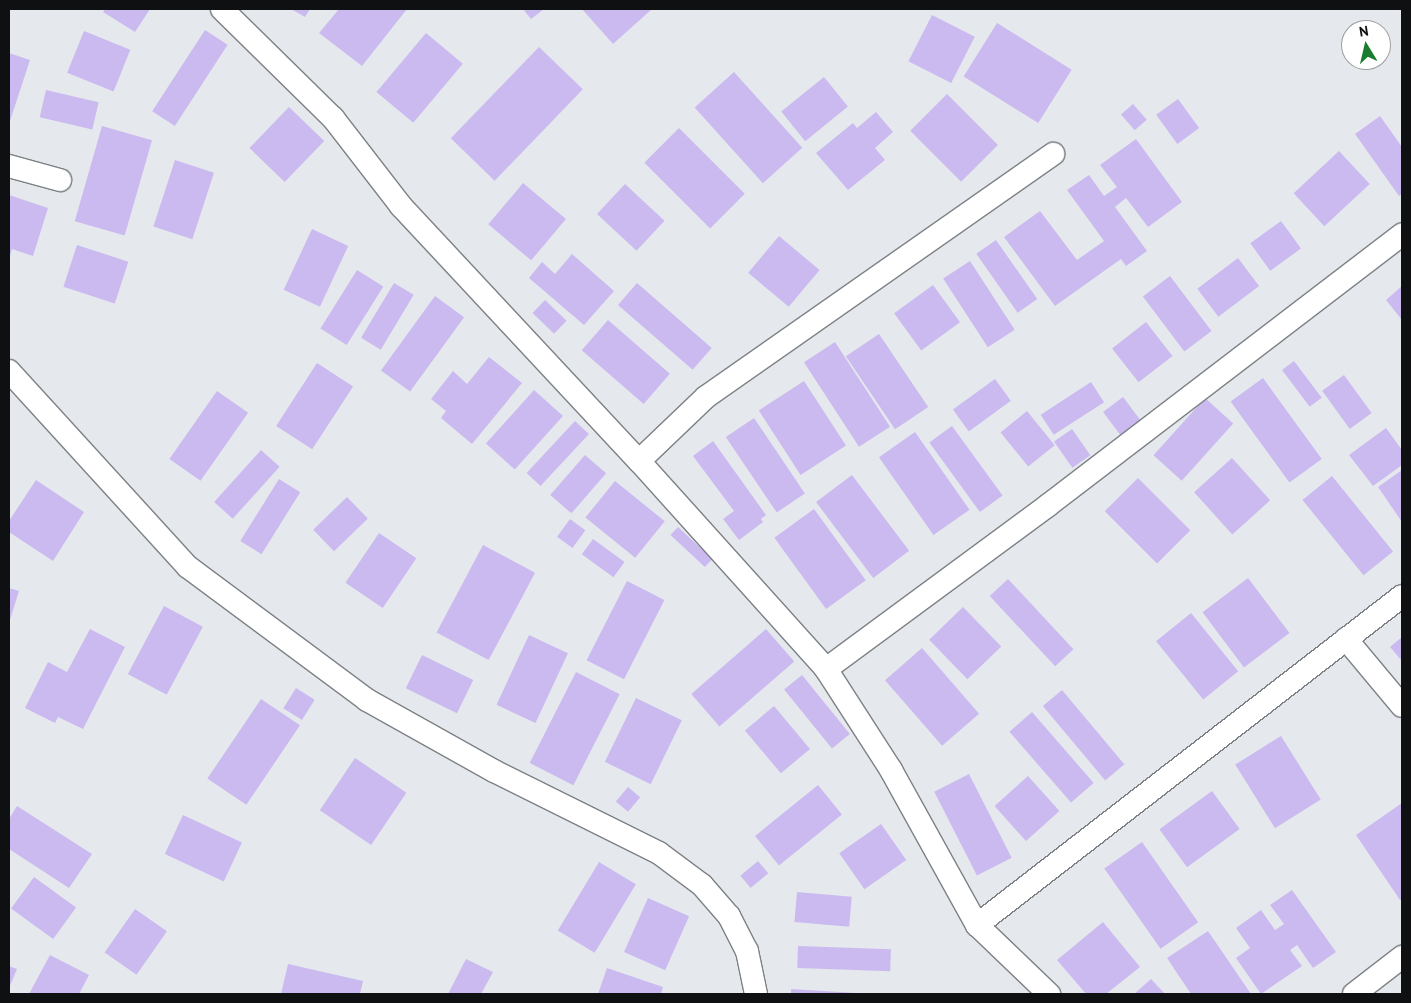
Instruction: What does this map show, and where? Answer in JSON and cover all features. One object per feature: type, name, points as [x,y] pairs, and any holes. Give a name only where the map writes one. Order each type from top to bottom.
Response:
[{"type":"street","points":[[222,9],[333,118],[401,206],[639,461],[826,669],[891,770],[977,925],[1049,994]]},
{"type":"street","points":[[639,461],[706,397],[1053,154]]},
{"type":"street","points":[[9,166],[60,180]]},
{"type":"street","points":[[826,669],[1047,506],[1402,235]]},
{"type":"street","points":[[9,371],[188,567],[359,694],[494,771],[658,853],[702,886],[729,916],[747,951],[756,994]]},
{"type":"street","points":[[977,925],[1402,596]]},
{"type":"street","points":[[1346,639],[1402,706]]},
{"type":"street","points":[[1354,994],[1400,964]]},
{"type":"building","points":[[105,9],[150,9],[135,32],[103,12]]},
{"type":"building","points":[[291,9],[310,9],[305,17]]},
{"type":"building","points":[[339,9],[407,9],[362,66],[319,33]]},
{"type":"building","points":[[523,9],[544,9],[531,19]]},
{"type":"building","points":[[582,9],[652,9],[613,44]]},
{"type":"building","points":[[932,15],[975,37],[951,83],[908,61]]},
{"type":"building","points":[[997,23],[1072,70],[1038,123],[964,76]]},
{"type":"building","points":[[205,30],[228,45],[175,126],[152,111]]},
{"type":"building","points":[[84,31],[130,50],[114,91],[67,73]]},
{"type":"building","points":[[426,33],[463,64],[413,123],[377,92]]},
{"type":"building","points":[[539,47],[583,89],[495,181],[451,138]]},
{"type":"building","points":[[9,53],[30,60],[9,124]]},
{"type":"building","points":[[734,72],[802,148],[763,183],[695,107]]},
{"type":"building","points":[[824,77],[848,107],[805,141],[781,112]]},
{"type":"building","points":[[46,90],[99,102],[92,129],[40,117]]},
{"type":"building","points":[[947,94],[998,145],[961,182],[910,131]]},
{"type":"building","points":[[1178,99],[1199,128],[1177,144],[1156,115]]},
{"type":"building","points":[[1133,104],[1147,120],[1135,130],[1121,114]]},
{"type":"building","points":[[289,107],[324,141],[285,182],[249,148]]},
{"type":"building","points":[[876,112],[893,132],[875,148],[885,160],[848,190],[816,153],[853,123],[857,128]]},
{"type":"building","points":[[1380,116],[1402,147],[1402,194],[1399,196],[1355,134]]},
{"type":"building","points":[[102,126],[152,140],[125,235],[75,221]]},
{"type":"building","points":[[679,128],[745,194],[710,228],[644,163]]},
{"type":"building","points":[[1136,139],[1182,202],[1148,227],[1126,198],[1115,207],[1147,251],[1126,266],[1121,259],[1055,306],[1004,237],[1040,211],[1077,260],[1104,241],[1067,190],[1089,175],[1104,196],[1117,187],[1100,165]]},
{"type":"building","points":[[1339,151],[1370,184],[1324,226],[1294,193]]},
{"type":"building","points":[[175,160],[214,173],[192,239],[153,227]]},
{"type":"building","points":[[523,183],[566,219],[531,260],[488,224]]},
{"type":"building","points":[[625,184],[664,221],[637,251],[597,214]]},
{"type":"building","points":[[9,195],[48,208],[33,256],[12,249],[9,259]]},
{"type":"building","points":[[1281,221],[1301,249],[1270,271],[1250,243]]},
{"type":"building","points":[[312,229],[348,246],[320,307],[284,290]]},
{"type":"building","points":[[779,236],[820,270],[789,307],[748,273]]},
{"type":"building","points":[[996,240],[1037,299],[1018,313],[976,254]]},
{"type":"building","points":[[77,245],[128,262],[115,304],[63,287]]},
{"type":"building","points":[[572,254],[614,291],[584,325],[529,278],[542,262],[555,274]]},
{"type":"building","points":[[1238,258],[1259,286],[1218,317],[1197,289]]},
{"type":"building","points":[[970,261],[1015,330],[988,347],[943,278]]},
{"type":"building","points":[[357,270],[383,286],[347,345],[320,329]]},
{"type":"building","points":[[1170,276],[1212,331],[1184,352],[1143,296]]},
{"type":"building","points":[[394,283],[414,295],[381,350],[361,338]]},
{"type":"building","points":[[637,283],[712,348],[693,370],[618,305]]},
{"type":"building","points":[[933,285],[960,322],[921,350],[894,313]]},
{"type":"building","points":[[1402,286],[1402,320],[1386,300]]},
{"type":"building","points":[[435,296],[464,317],[410,392],[381,370]]},
{"type":"building","points":[[545,300],[567,321],[554,334],[532,313]]},
{"type":"building","points":[[608,320],[670,374],[644,404],[582,350]]},
{"type":"building","points":[[1146,322],[1172,356],[1139,382],[1112,348]]},
{"type":"building","points":[[879,334],[928,407],[895,429],[846,356]]},
{"type":"building","points":[[835,342],[890,427],[859,447],[804,362]]},
{"type":"building","points":[[489,357],[522,383],[472,444],[441,418],[446,411],[431,399],[453,371],[467,384]]},
{"type":"building","points":[[1294,361],[1322,398],[1310,407],[1282,370]]},
{"type":"building","points":[[317,363],[353,386],[312,449],[276,426]]},
{"type":"building","points":[[1344,375],[1372,413],[1350,429],[1322,391]]},
{"type":"building","points":[[1263,378],[1322,459],[1289,482],[1231,402]]},
{"type":"building","points":[[995,379],[1011,401],[969,431],[953,410]]},
{"type":"building","points":[[804,381],[846,446],[801,475],[759,410]]},
{"type":"building","points":[[1091,382],[1104,402],[1054,435],[1041,415]]},
{"type":"building","points":[[534,390],[563,416],[515,470],[486,444]]},
{"type":"building","points":[[217,391],[248,413],[201,481],[169,459]]},
{"type":"building","points":[[1123,397],[1141,421],[1121,436],[1103,412]]},
{"type":"building","points":[[1205,398],[1233,423],[1182,481],[1153,455]]},
{"type":"building","points":[[1027,411],[1055,445],[1028,467],[1001,432]]},
{"type":"building","points":[[754,418],[805,493],[777,512],[726,437]]},
{"type":"building","points":[[575,421],[589,434],[540,486],[527,473]]},
{"type":"building","points":[[952,426],[1003,496],[980,512],[929,442]]},
{"type":"building","points":[[1386,428],[1402,450],[1402,465],[1373,486],[1349,455]]},
{"type":"building","points":[[1072,429],[1090,455],[1072,468],[1054,442]]},
{"type":"building","points":[[915,432],[969,510],[933,535],[879,457]]},
{"type":"building","points":[[713,441],[766,515],[761,519],[763,522],[739,540],[723,519],[734,511],[693,456]]},
{"type":"building","points":[[261,450],[280,467],[233,519],[214,502]]},
{"type":"building","points":[[585,455],[606,473],[571,513],[550,495]]},
{"type":"building","points":[[1232,458],[1270,500],[1232,534],[1194,492]]},
{"type":"building","points":[[1402,470],[1402,522],[1378,487]]},
{"type":"building","points":[[852,475],[909,551],[873,578],[816,502]]},
{"type":"building","points":[[1332,476],[1393,551],[1364,575],[1302,500]]},
{"type":"building","points":[[1138,478],[1190,530],[1157,564],[1105,511]]},
{"type":"building","points":[[279,479],[300,492],[262,554],[240,541]]},
{"type":"building","points":[[36,480],[84,512],[53,561],[9,532],[9,521]]},
{"type":"building","points":[[615,481],[665,521],[635,558],[585,518]]},
{"type":"building","points":[[347,497],[368,519],[334,551],[313,530]]},
{"type":"building","points":[[814,509],[866,580],[826,609],[774,538]]},
{"type":"building","points":[[570,519],[585,530],[572,548],[557,537]]},
{"type":"building","points":[[678,527],[712,559],[705,567],[670,535]]},
{"type":"building","points":[[379,533],[416,558],[383,608],[345,583]]},
{"type":"building","points":[[593,539],[625,562],[613,577],[582,554]]},
{"type":"building","points":[[483,545],[535,573],[489,660],[437,632]]},
{"type":"building","points":[[1248,578],[1290,633],[1244,667],[1202,612]]},
{"type":"building","points":[[1008,579],[1073,649],[1055,666],[990,596]]},
{"type":"building","points":[[627,581],[664,600],[624,679],[587,660]]},
{"type":"building","points":[[9,588],[19,591],[9,623]]},
{"type":"building","points":[[164,606],[203,627],[167,695],[128,674]]},
{"type":"building","points":[[963,607],[1001,647],[967,679],[929,640]]},
{"type":"building","points":[[1191,613],[1238,671],[1203,700],[1156,641]]},
{"type":"building","points":[[90,629],[125,647],[83,729],[58,717],[55,723],[25,708],[48,662],[67,672]]},
{"type":"building","points":[[766,629],[794,661],[719,726],[691,694]]},
{"type":"building","points":[[529,635],[568,653],[535,723],[496,705]]},
{"type":"building","points":[[1402,637],[1402,661],[1390,647]]},
{"type":"building","points":[[922,648],[979,714],[942,746],[885,680]]},
{"type":"building","points":[[422,655],[473,680],[457,713],[406,688]]},
{"type":"building","points":[[576,672],[620,694],[573,785],[530,763]]},
{"type":"building","points":[[802,675],[850,734],[832,749],[784,689]]},
{"type":"building","points":[[296,688],[315,700],[302,720],[283,708]]},
{"type":"building","points":[[1062,690],[1124,764],[1105,780],[1043,706]]},
{"type":"building","points":[[636,698],[682,720],[651,784],[605,762]]},
{"type":"building","points":[[261,699],[300,725],[246,805],[207,779]]},
{"type":"building","points":[[774,706],[810,749],[781,773],[745,730]]},
{"type":"building","points":[[1032,712],[1094,783],[1071,803],[1009,732]]},
{"type":"building","points":[[1281,736],[1321,800],[1275,828],[1235,765]]},
{"type":"building","points":[[355,758],[406,793],[371,845],[320,810]]},
{"type":"building","points":[[969,774],[1012,858],[977,875],[934,792]]},
{"type":"building","points":[[1028,776],[1059,811],[1026,841],[995,806]]},
{"type":"building","points":[[818,785],[842,815],[779,866],[755,836]]},
{"type":"building","points":[[628,787],[640,797],[628,812],[616,802]]},
{"type":"building","points":[[1212,791],[1240,829],[1187,867],[1159,829]]},
{"type":"building","points":[[1402,803],[1402,899],[1400,900],[1356,835]]},
{"type":"building","points":[[17,806],[92,854],[69,888],[9,849],[9,819]]},
{"type":"building","points":[[183,815],[242,842],[224,881],[165,854]]},
{"type":"building","points":[[881,824],[906,860],[864,889],[839,853]]},
{"type":"building","points":[[1142,842],[1198,922],[1161,949],[1104,868]]},
{"type":"building","points":[[758,861],[768,873],[751,888],[740,876]]},
{"type":"building","points":[[599,862],[636,884],[595,953],[558,931]]},
{"type":"building","points":[[34,877],[76,908],[53,939],[11,909]]},
{"type":"building","points":[[1292,890],[1336,952],[1313,968],[1297,945],[1290,950],[1302,966],[1261,994],[1236,958],[1250,948],[1236,928],[1261,910],[1275,930],[1284,924],[1270,905]]},
{"type":"building","points":[[797,892],[852,897],[849,927],[794,922]]},
{"type":"building","points":[[648,898],[689,916],[665,970],[624,952]]},
{"type":"building","points":[[135,909],[167,931],[137,975],[105,952]]},
{"type":"building","points":[[1103,922],[1140,967],[1106,994],[1086,994],[1057,960]]},
{"type":"building","points":[[1208,931],[1251,994],[1191,994],[1167,958]]},
{"type":"building","points":[[798,946],[891,949],[890,971],[797,968]]},
{"type":"building","points":[[50,955],[89,975],[79,994],[29,994]]},
{"type":"building","points":[[466,959],[493,972],[481,994],[448,994]]},
{"type":"building","points":[[288,964],[363,981],[360,994],[281,994]]},
{"type":"building","points":[[9,966],[17,969],[9,988]]},
{"type":"building","points":[[607,968],[663,987],[661,994],[598,994]]},
{"type":"building","points":[[1151,979],[1165,994],[1134,994]]},
{"type":"building","points":[[791,989],[856,993],[791,994]]}]
